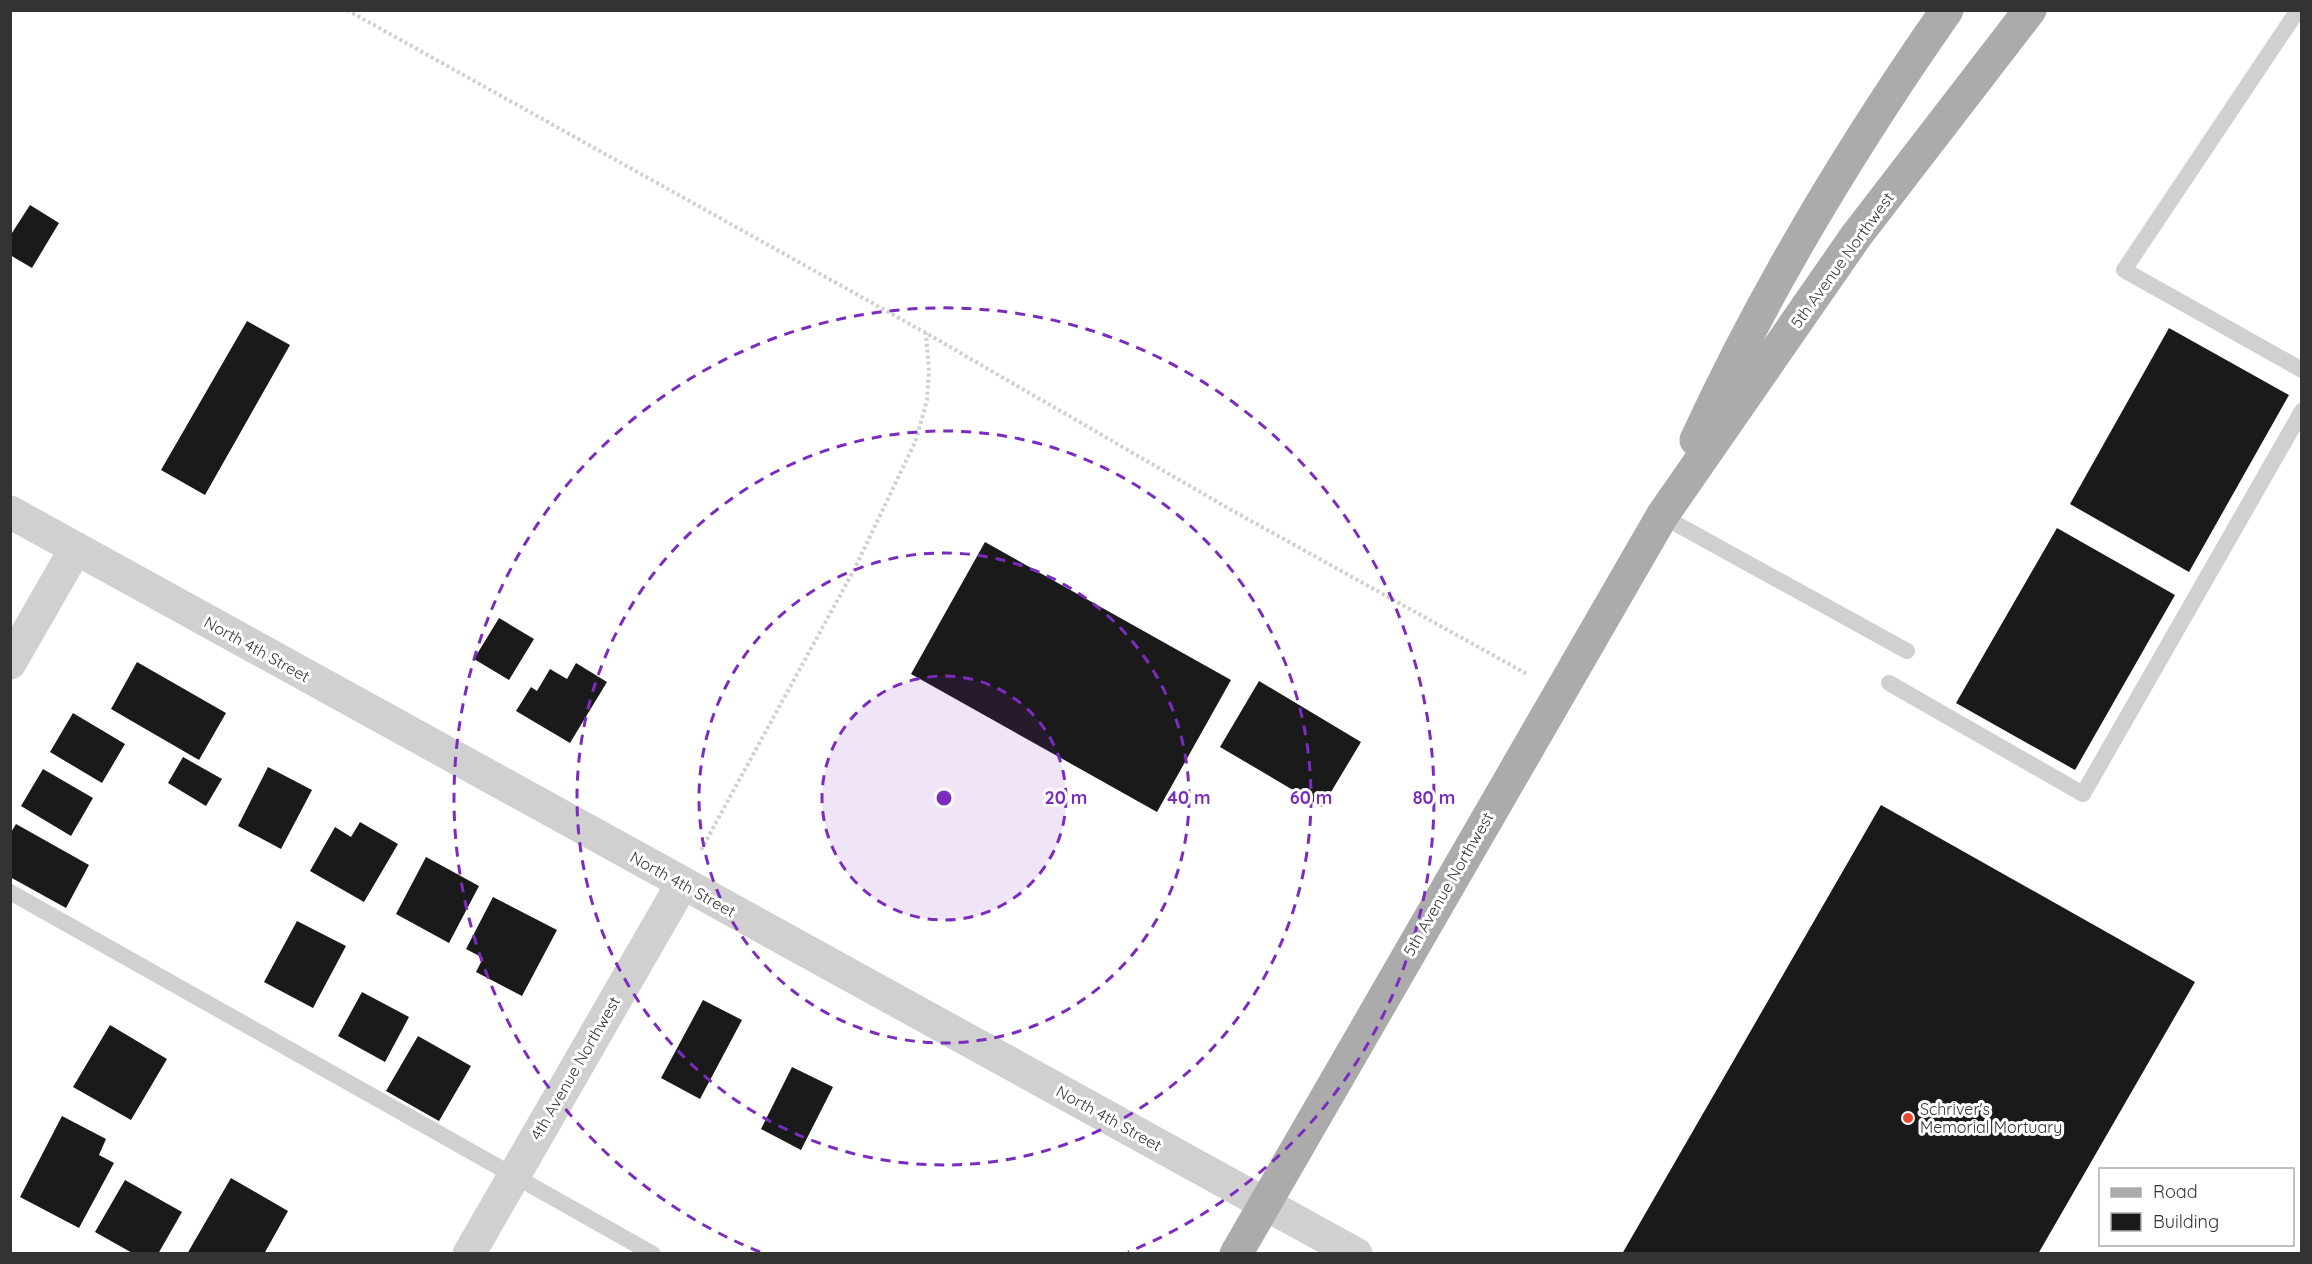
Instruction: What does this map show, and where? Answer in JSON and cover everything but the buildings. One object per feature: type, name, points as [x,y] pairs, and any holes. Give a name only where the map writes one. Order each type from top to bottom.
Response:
[{"type":"main road","name":"5th Avenue Northwest","points":[[1662,516],[1722,383],[1806,231],[1905,71],[1947,10]]},
{"type":"main road","name":"5th Avenue Northwest","points":[[1236,1254],[1662,516],[1856,236],[2030,10]]},
{"type":"street","name":"North 4th Street","points":[[10,512],[1356,1254]]},
{"type":"street","points":[[10,663],[76,548]]},
{"type":"street","name":"4th Avenue Northwest","points":[[469,1254],[682,884]]},
{"type":"lane","points":[[2298,10],[2124,270],[2301,370]]},
{"type":"lane","points":[[1889,683],[2083,794],[2301,411]]},
{"type":"lane","points":[[1662,516],[1907,651]]},
{"type":"lane","points":[[10,892],[653,1254]]},
{"type":"path","points":[[347,10],[926,333],[1226,507],[1559,692]]},
{"type":"path","points":[[682,884],[855,568],[916,440],[927,400],[929,372],[926,333]]},
{"type":"place","name":"Schriver's Memorial Mortuary","points":[[1908,1118]]}]
